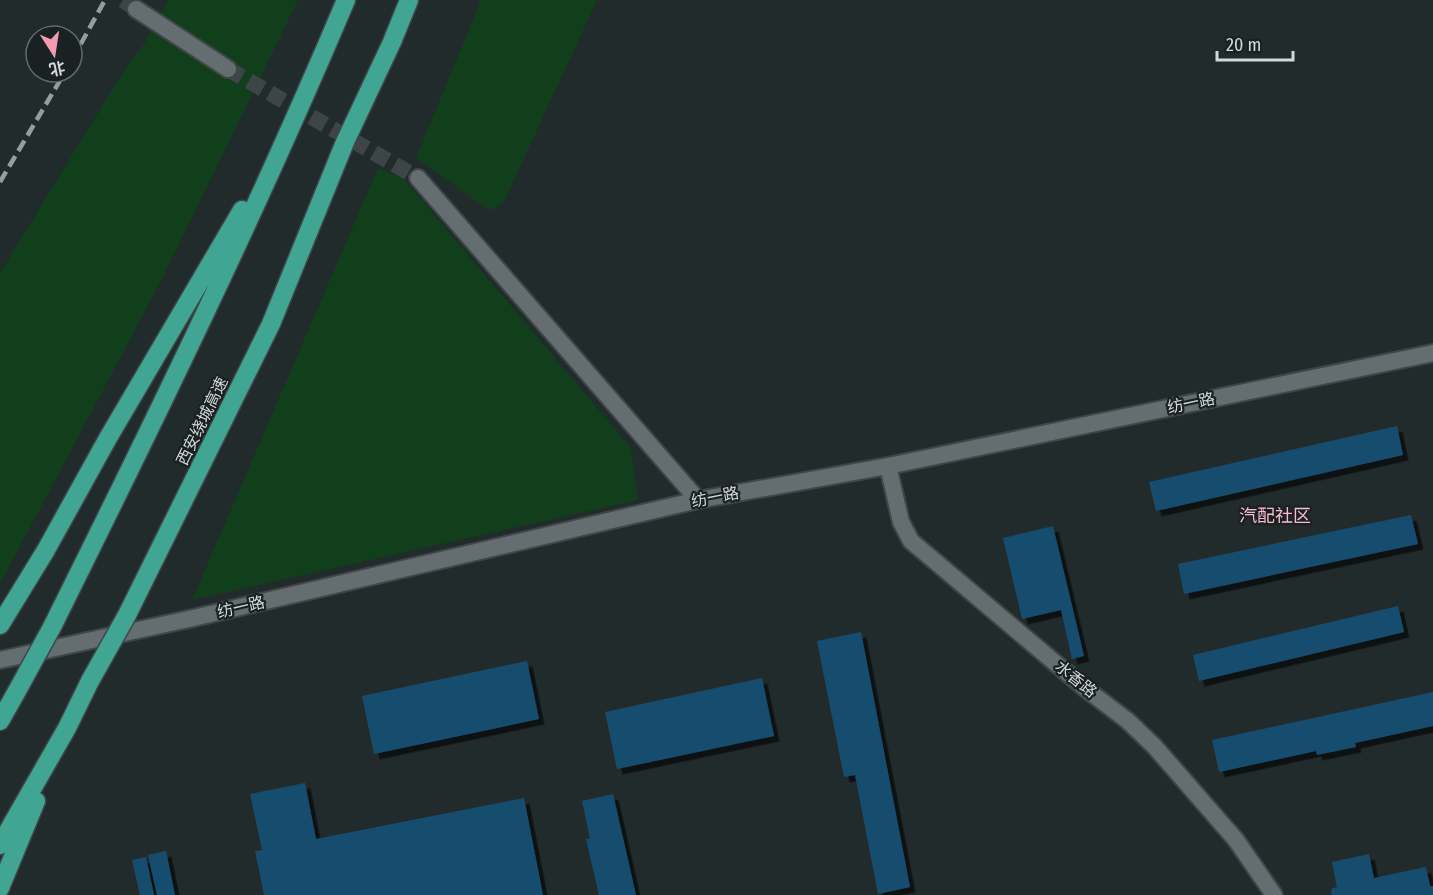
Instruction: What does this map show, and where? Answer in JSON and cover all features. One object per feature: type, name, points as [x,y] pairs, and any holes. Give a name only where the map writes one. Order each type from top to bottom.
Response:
[{"type":"highway","points":[[0,721],[52,627],[178,371],[298,115],[346,0]]},
{"type":"highway","name":"西安绕城高速","points":[[0,845],[67,728],[127,615],[271,324],[345,142],[409,0]]},
{"type":"highway","points":[[0,625],[46,550],[108,438],[298,115]]},
{"type":"highway","points":[[0,888],[67,728]]},
{"type":"street","points":[[136,9],[228,69]]},
{"type":"street","points":[[418,178],[698,500]]},
{"type":"street","name":"纺一路","points":[[0,660],[189,619],[698,500],[888,466],[1433,353]]},
{"type":"street","name":"水香路","points":[[888,466],[901,522],[911,541],[1135,728],[1208,806],[1236,840],[1274,895]]},
{"type":"green space","points":[[168,0],[298,0],[161,281],[0,584],[0,273],[126,67],[144,44]]},
{"type":"green space","points":[[481,0],[597,0],[503,204],[489,210],[416,158]]},
{"type":"green space","points":[[378,168],[404,179],[631,448],[638,500],[192,600]]},
{"type":"building","points":[[1397,426],[1403,455],[1156,511],[1149,482]]},
{"type":"building","points":[[1411,515],[1418,544],[1184,594],[1178,564]]},
{"type":"building","points":[[1053,526],[1084,656],[1072,659],[1061,610],[1022,619],[1003,538]]},
{"type":"building","points":[[1398,606],[1404,632],[1199,681],[1193,655]]},
{"type":"building","points":[[861,632],[910,887],[878,894],[855,775],[844,777],[817,641]]},
{"type":"building","points":[[527,661],[539,719],[374,754],[362,696]]},
{"type":"building","points":[[762,678],[774,736],[617,769],[605,712]]},
{"type":"building","points":[[1433,692],[1433,726],[1355,743],[1356,747],[1317,755],[1316,751],[1219,772],[1212,740]]},
{"type":"building","points":[[305,783],[316,839],[524,798],[543,895],[264,895],[255,851],[262,850],[250,794]]},
{"type":"building","points":[[613,794],[636,895],[599,895],[586,839],[590,839],[582,801]]},
{"type":"building","points":[[166,851],[175,895],[157,895],[148,855]]},
{"type":"building","points":[[1369,854],[1374,878],[1426,867],[1430,886],[1433,886],[1433,895],[1332,895],[1331,889],[1337,887],[1332,862]]},
{"type":"building","points":[[146,857],[154,895],[140,895],[132,860]]},
{"type":"tunnel","points":[[123,0],[136,9]]},
{"type":"tunnel","points":[[228,69],[418,178]]},
{"type":"railway","points":[[84,38],[105,0]]},
{"type":"railway","points":[[0,182],[58,84]]},
{"type":"district","name":"汽配社区","points":[[1275,516]]}]
